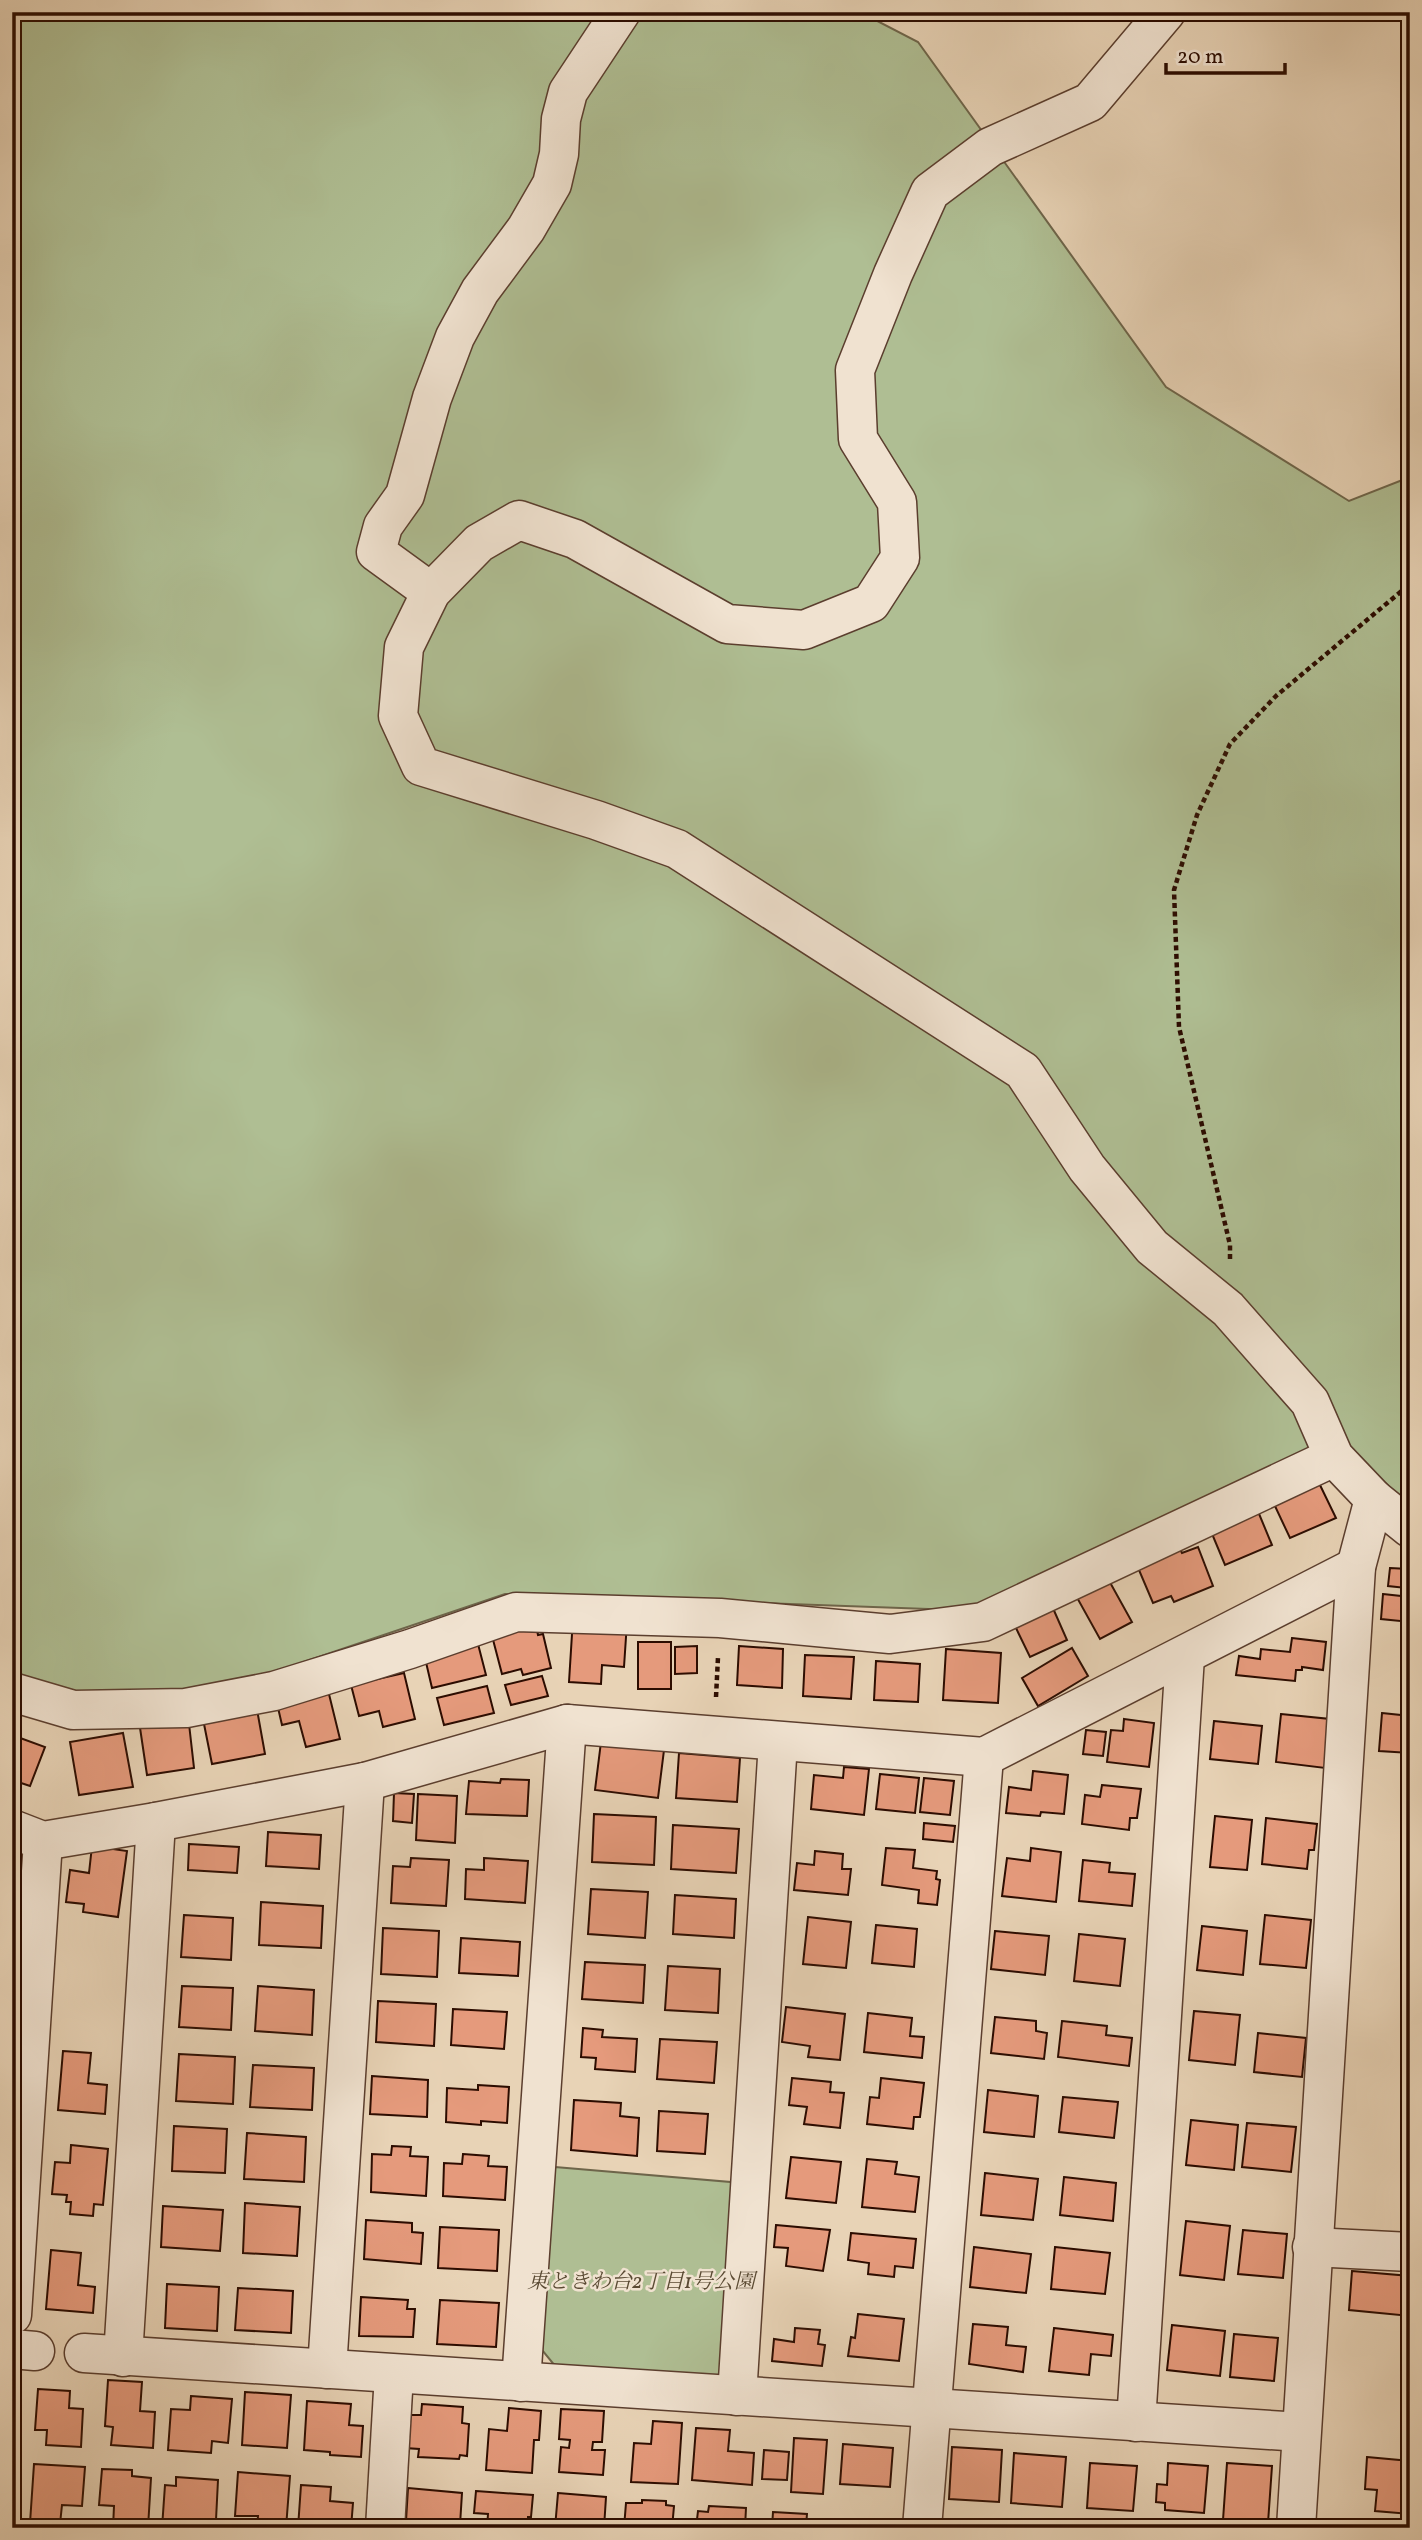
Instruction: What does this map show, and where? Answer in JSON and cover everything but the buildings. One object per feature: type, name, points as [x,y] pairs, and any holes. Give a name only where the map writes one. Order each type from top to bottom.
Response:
[{"type":"street","points":[[431,592],[376,552],[383,526],[405,495],[432,398],[455,337],[480,291],[526,229],[551,184],[559,154],[561,119],[568,92],[621,12]]},
{"type":"street","points":[[1166,12],[1090,102],[990,147],[930,192],[892,274],[855,370],[858,439],[897,502],[900,558],[871,603],[804,630],[727,624],[575,540],[519,520],[479,543],[431,592],[404,647],[398,716],[421,766],[596,820],[677,849],[1023,1071],[1087,1168],[1152,1247],[1228,1309],[1310,1402],[1334,1457],[1374,1499],[1410,1528]]},
{"type":"street","points":[[12,1692],[73,1710],[186,1708],[274,1691],[410,1649],[516,1612],[720,1618],[890,1634],[983,1622],[1334,1457]]},
{"type":"street","points":[[1296,2528],[1356,1567],[1374,1499]]},
{"type":"street","points":[[12,2315],[27,1835],[156,1822],[365,1782],[567,1724],[984,1757],[1356,1567]]},
{"type":"street","points":[[1136,2422],[1185,1656]]},
{"type":"street","points":[[521,2382],[567,1724]]},
{"type":"street","points":[[737,2396],[778,1742]]},
{"type":"street","points":[[922,2528],[984,1757]]},
{"type":"street","points":[[327,2370],[365,1782]]},
{"type":"street","points":[[123,2357],[156,1822]]},
{"type":"street","points":[[1312,2247],[1410,2252]]},
{"type":"street","points":[[84,2354],[1301,2432]]},
{"type":"street","points":[[385,2528],[394,2374]]},
{"type":"path","points":[[1228,1309],[1230,1245],[1179,1027],[1174,890],[1197,815],[1230,744],[1276,696],[1410,584]]},
{"type":"path","points":[[713,1736],[720,1618]]},
{"type":"green space","points":[[12,12],[860,12],[918,42],[1166,387],[1349,501],[1410,477],[1410,1511],[1335,1443],[984,1611],[505,1594],[274,1672],[157,1696],[54,1693],[12,1680]]},
{"type":"green space","name":"東ときわ台2丁目1号公園","points":[[555,2167],[742,2183],[730,2369],[710,2386],[560,2372],[542,2350]]}]
